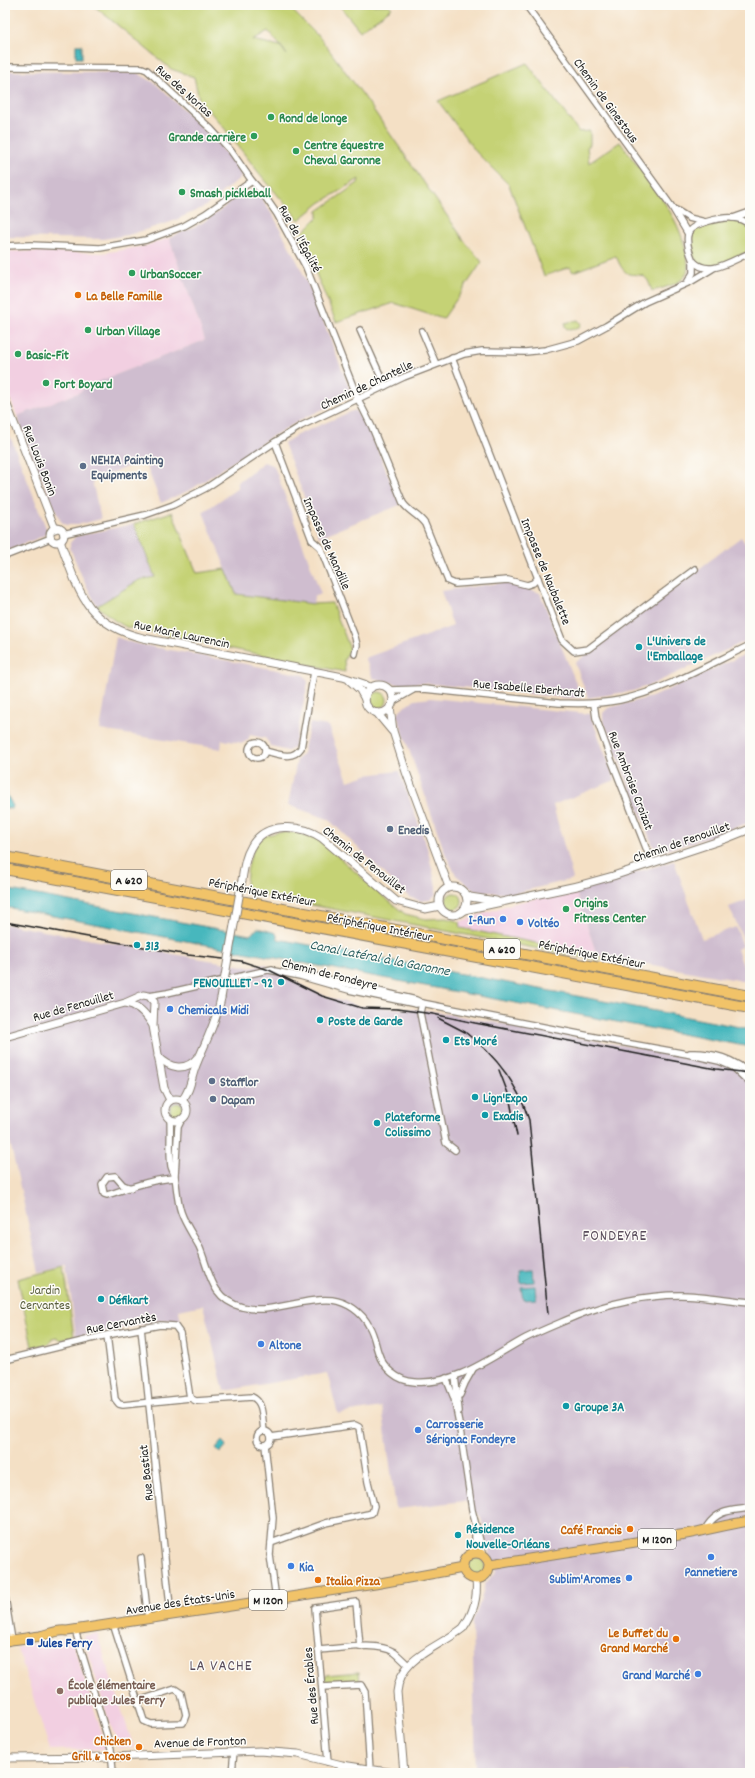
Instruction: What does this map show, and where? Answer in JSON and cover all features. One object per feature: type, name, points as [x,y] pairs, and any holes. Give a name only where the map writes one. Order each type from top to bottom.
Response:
[{"type":"highway","name":"Périphérique Extérieur","points":[[5,857],[750,996]]},
{"type":"highway","name":"Périphérique Intérieur","points":[[5,869],[750,1008]]},
{"type":"main road","name":"M 120n","points":[[709,1530],[717,1526],[750,1520]]},
{"type":"main road","name":"M 120n","points":[[490,1565],[709,1530],[718,1531],[750,1526]]},
{"type":"main road","points":[[472,1554],[481,1554],[484,1556],[490,1565],[485,1577],[476,1580],[469,1578],[463,1568],[464,1561],[472,1554]]},
{"type":"main road","name":"Avenue des États-Unis","points":[[8,1641],[42,1635],[48,1637],[62,1634],[71,1630],[171,1616],[463,1568]]},
{"type":"street","name":"Chemin de Ginestous","points":[[526,5],[672,207],[688,234],[693,261]]},
{"type":"street","name":"Rue des Norias","points":[[5,67],[142,68],[147,70],[212,129],[231,151],[252,182]]},
{"type":"street","points":[[5,246],[30,245],[100,248],[146,240],[184,226],[199,218],[224,203],[242,187],[252,182]]},
{"type":"street","name":"Rue de l'Égalité","points":[[252,182],[261,191],[277,214],[306,267],[358,399],[372,426],[402,503],[406,508],[421,518],[425,524],[450,583],[455,584],[508,580],[527,585],[533,583],[538,578]]},
{"type":"street","name":"Chemin de Ginestous","points":[[672,207],[689,218],[707,222]]},
{"type":"street","points":[[733,218],[750,212]]},
{"type":"street","points":[[749,224],[747,219],[750,212]]},
{"type":"street","name":"Chemin de Ginestous","points":[[688,234],[690,228],[707,222],[733,218],[749,224]]},
{"type":"street","points":[[693,261],[702,268],[712,269],[750,253]]},
{"type":"street","points":[[686,283],[693,273],[693,261]]},
{"type":"street","name":"Chemin de Chantelle","points":[[62,537],[173,506],[206,488],[301,426],[385,386],[436,364],[452,358],[482,351],[524,352],[562,346],[590,336],[632,309],[712,269]]},
{"type":"street","points":[[360,330],[385,386]]},
{"type":"street","points":[[422,331],[436,364]]},
{"type":"street","name":"Impasse de Naubalette","points":[[452,358],[562,640],[574,651],[588,649],[695,569]]},
{"type":"street","name":"Rue Louis Bonin","points":[[5,400],[55,529]]},
{"type":"street","name":"Impasse de Mandille","points":[[275,442],[312,540],[320,547],[355,637],[357,645],[356,654]]},
{"type":"street","points":[[55,529],[61,530],[62,537],[56,542],[51,538],[51,532],[55,529]]},
{"type":"street","name":"Rue Marie Laurencin","points":[[62,537],[83,598],[96,614],[110,626],[128,634],[143,638],[348,679],[371,688]]},
{"type":"street","points":[[5,556],[51,538]]},
{"type":"street","name":"Rue Isabelle Eberhardt","points":[[389,690],[415,689],[559,703],[594,704],[620,700],[659,688],[750,645]]},
{"type":"street","points":[[265,751],[290,756],[297,754],[301,748],[314,672]]},
{"type":"street","points":[[348,679],[360,690],[365,698],[368,708],[377,713],[392,731]]},
{"type":"street","points":[[365,698],[371,688],[380,686],[389,690],[392,698],[392,731],[449,888]]},
{"type":"street","points":[[377,713],[385,712],[391,704],[415,689]]},
{"type":"street","name":"Rue Ambroise Croizat","points":[[594,704],[596,718],[652,864]]},
{"type":"street","name":"Chemin de Fenouillet","points":[[182,1100],[187,1094],[195,1067],[218,1015],[248,854],[256,839],[264,832],[282,827],[299,828],[316,834],[396,901],[425,910],[440,906]]},
{"type":"street","name":"Chemin de Fenouillet","points":[[464,910],[577,886],[652,864],[750,829]]},
{"type":"street","points":[[457,887],[466,894],[467,904],[464,910],[456,915],[446,913],[440,906],[441,895],[449,888],[457,887]]},
{"type":"street","name":"Chemin de Fenouillet","points":[[466,894],[474,898],[502,902]]},
{"type":"street","name":"Chemin de Fondeyre","points":[[269,970],[284,969],[416,1000],[422,1003],[687,1054],[726,1064],[739,1072],[750,1083]]},
{"type":"street","name":"Rue de Fenouillet","points":[[5,1037],[125,1003],[143,995],[149,996],[167,993],[269,970]]},
{"type":"street","name":"Rue de Fenouillet","points":[[125,1003],[141,1011],[150,1011],[167,993]]},
{"type":"street","points":[[149,996],[154,1000],[153,1026],[164,1088],[170,1100]]},
{"type":"street","points":[[139,998],[137,1002],[141,1011],[153,1026]]},
{"type":"street","points":[[422,1003],[420,1013],[446,1143],[455,1150]]},
{"type":"street","name":"Chemin de Fenouillet","points":[[158,1056],[170,1065],[179,1068],[186,1067],[191,1065],[204,1049]]},
{"type":"street","name":"Chemin de Fondeyre","points":[[687,1054],[699,1053],[727,1059],[736,1063],[750,1075]]},
{"type":"street","points":[[175,1177],[171,1167],[170,1119],[165,1108],[170,1100],[176,1098],[182,1100],[187,1109],[186,1115],[178,1127],[175,1177],[180,1211],[198,1246],[211,1282],[219,1294],[241,1307],[255,1309],[320,1300],[332,1300],[342,1303],[352,1308],[369,1325],[383,1363],[400,1379],[414,1382],[455,1376],[473,1369],[526,1338],[578,1315],[624,1300],[680,1295],[750,1302]]},
{"type":"street","points":[[170,1119],[177,1121],[182,1119]]},
{"type":"street","points":[[131,1188],[123,1185],[115,1176],[107,1177],[102,1184],[104,1194],[131,1188],[165,1178],[175,1177]]},
{"type":"street","name":"Rue Cervantès","points":[[5,1360],[141,1328],[160,1325],[175,1326],[180,1333],[190,1398]]},
{"type":"street","name":"Rue Bastiat","points":[[141,1328],[171,1616]]},
{"type":"street","points":[[108,1335],[115,1399],[119,1404],[123,1405],[190,1398],[196,1401],[252,1397],[259,1400],[264,1431]]},
{"type":"street","points":[[459,1401],[464,1383],[473,1369]]},
{"type":"street","points":[[455,1376],[459,1401],[459,1423]]},
{"type":"street","points":[[446,1378],[454,1398],[459,1423],[474,1519],[475,1540],[472,1554]]},
{"type":"street","points":[[271,1437],[355,1425],[360,1427],[368,1482],[374,1506],[372,1513],[326,1523],[271,1543]]},
{"type":"street","points":[[264,1431],[268,1432],[271,1437]]},
{"type":"street","points":[[264,1431],[260,1432],[258,1438],[259,1442],[265,1444]]},
{"type":"street","points":[[265,1444],[270,1441],[271,1437]]},
{"type":"street","points":[[265,1444],[273,1518],[270,1555],[276,1598]]},
{"type":"street","points":[[709,1530],[707,1526],[720,1513],[750,1508]]},
{"type":"street","points":[[474,1519],[484,1556]]},
{"type":"street","points":[[141,1558],[148,1619]]},
{"type":"street","points":[[404,1773],[397,1692],[399,1679],[408,1665],[463,1628],[475,1602],[477,1594],[476,1580]]},
{"type":"street","points":[[5,1597],[8,1641]]},
{"type":"street","name":"Rue des Érables","points":[[328,1762],[315,1608],[356,1602],[360,1647]]},
{"type":"street","points":[[114,1624],[144,1721],[151,1724],[183,1723],[186,1715],[181,1693],[175,1689],[138,1701]]},
{"type":"street","points":[[71,1630],[113,1757],[113,1773]]},
{"type":"street","points":[[318,1650],[374,1647],[393,1651],[408,1665]]},
{"type":"street","points":[[322,1687],[361,1685],[365,1692],[370,1770]]},
{"type":"street","points":[[232,1773],[234,1751]]},
{"type":"street","name":"Avenue de Fronton","points":[[5,1758],[113,1757],[259,1751],[298,1754],[342,1765],[394,1773]]},
{"type":"street","points":[[339,1773],[342,1765]]},
{"type":"shaded area","points":[[5,71],[137,73],[155,83],[212,136],[241,172],[241,177],[204,207],[171,222],[128,235],[103,239],[5,237]]},
{"type":"shaded area","points":[[248,190],[258,193],[275,219],[298,263],[314,297],[349,388],[348,396],[345,399],[306,417],[269,438],[192,489],[161,503],[144,460],[92,481],[101,519],[77,525],[66,525],[60,520],[33,459],[17,416],[78,393],[90,385],[205,340],[169,238],[200,224],[217,213],[243,192]]},
{"type":"shaded area","name":"Urban Village","points":[[169,238],[205,340],[90,385],[78,393],[17,416],[5,386],[5,251],[103,253],[145,246]]},
{"type":"shaded area","points":[[355,410],[370,431],[400,505],[319,537],[284,443],[297,435]]},
{"type":"shaded area","points":[[5,423],[46,528],[46,533],[43,536],[5,552]]},
{"type":"shaded area","points":[[264,462],[274,466],[321,594],[314,597],[313,604],[236,594],[203,512],[238,488],[238,482]]},
{"type":"shaded area","points":[[134,524],[155,578],[139,580],[97,606],[83,579],[70,548],[70,543],[76,536]]},
{"type":"shaded area","points":[[741,537],[750,551],[750,639],[653,684],[633,691],[588,698],[575,663]]},
{"type":"shaded area","points":[[507,582],[540,593],[582,698],[565,698],[423,683],[397,684],[373,678],[365,658],[453,626],[441,591]]},
{"type":"shaded area","points":[[116,637],[133,643],[304,675],[308,682],[294,748],[288,751],[272,747],[265,738],[250,735],[248,740],[243,743],[222,740],[221,749],[100,730]]},
{"type":"shaded area","points":[[750,652],[750,822],[707,838],[660,852],[653,846],[603,720],[603,713],[608,708],[652,697]]},
{"type":"shaded area","points":[[431,698],[590,714],[615,780],[553,805],[573,879],[511,894],[475,891],[456,875],[446,856],[397,715],[401,709],[415,700]]},
{"type":"shaded area","points":[[310,723],[328,726],[348,781],[366,775],[399,771],[427,847],[436,886],[436,894],[430,900],[421,901],[409,897],[328,819],[288,805],[297,760],[303,753]]},
{"type":"shaded area","points":[[674,861],[702,939],[736,927],[743,946],[737,949],[749,982],[597,955],[575,890]]},
{"type":"shaded area","points":[[575,890],[597,955],[460,928],[459,922],[511,904]]},
{"type":"shaded area","points":[[750,899],[750,944],[746,945],[729,907]]},
{"type":"shaded area","points":[[5,924],[250,967],[265,964],[306,988],[331,998],[358,1006],[426,1010],[750,1068],[750,1773],[476,1773],[472,1623],[480,1603],[485,1584],[496,1571],[488,1548],[481,1517],[465,1501],[396,1509],[382,1407],[338,1414],[327,1373],[224,1391],[203,1305],[179,1310],[181,1323],[167,1320],[76,1337],[67,1266],[39,1272],[10,1142],[5,1143]]},
{"type":"shaded area","points":[[97,1634],[134,1748],[119,1748],[106,1712],[83,1636]]},
{"type":"shaded area","name":"École élémentaire publique Jules Ferry","points":[[71,1638],[107,1749],[50,1750],[17,1647]]},
{"type":"green space","points":[[93,5],[287,5],[320,38],[363,95],[466,243],[482,262],[443,319],[394,303],[336,322],[300,235],[318,217],[318,211],[358,183],[359,179],[320,203],[299,220],[199,99],[194,77],[171,69]],"holes":[[[268,31],[284,50],[287,55],[280,46],[253,40]]]},
{"type":"green space","points":[[339,5],[389,5],[392,8],[360,31]]},
{"type":"green space","points":[[527,63],[579,132],[590,131],[590,145],[587,147],[589,163],[620,142],[651,182],[678,226],[683,242],[688,265],[685,276],[679,282],[652,291],[646,278],[624,271],[616,256],[573,272],[570,267],[544,276],[509,185],[477,153],[438,101]]},
{"type":"green space","points":[[724,220],[731,220],[750,227],[750,251],[712,267],[698,264],[691,247],[690,239],[692,230]]},
{"type":"green space","points":[[578,320],[581,324],[579,328],[569,330],[565,327],[565,323]]},
{"type":"green space","points":[[172,512],[197,573],[226,569],[236,594],[313,604],[332,603],[350,649],[344,660],[345,672],[126,627],[114,620],[97,606],[139,580],[155,577],[134,524]]},
{"type":"green space","points":[[376,692],[382,692],[387,697],[385,706],[382,708],[376,708],[371,703],[371,697]]},
{"type":"green space","points":[[281,832],[300,833],[318,839],[405,914],[426,919],[446,918],[460,922],[461,928],[601,956],[601,961],[245,892],[249,861],[255,847],[265,836]]},
{"type":"green space","points":[[454,893],[460,895],[462,901],[460,907],[454,909],[448,907],[446,901],[448,895]]},
{"type":"green space","points":[[174,1103],[180,1103],[184,1107],[184,1113],[180,1117],[174,1117],[170,1113],[170,1107]]},
{"type":"green space","name":"Jardin Cervantes","points":[[64,1267],[74,1337],[61,1340],[57,1337],[52,1338],[49,1344],[32,1347],[18,1279]]},
{"type":"green space","points":[[476,1558],[482,1561],[485,1567],[482,1573],[476,1576],[470,1573],[467,1567],[470,1561]]},
{"type":"green space","points":[[359,1672],[360,1682],[325,1684],[325,1675]]},
{"type":"water","points":[[76,45],[82,45],[82,58],[76,58]]},
{"type":"water","points":[[5,781],[7,795],[13,806],[12,809],[5,808]]},
{"type":"water","points":[[5,889],[250,935],[258,928],[276,933],[278,939],[750,1029],[750,1047],[5,907]]},
{"type":"water","points":[[533,1269],[534,1282],[521,1283],[520,1270]]},
{"type":"water","points":[[535,1286],[536,1299],[523,1300],[521,1287]]},
{"type":"water","points":[[223,1441],[227,1445],[220,1453],[216,1449]]},
{"type":"railway","points":[[5,922],[188,955],[241,961],[269,970],[322,996],[362,1008],[397,1009],[433,1014],[716,1069],[750,1073]]},
{"type":"railway","points":[[438,1018],[465,1032],[478,1043]]},
{"type":"railway","points":[[474,1039],[493,1057],[508,1076],[520,1097],[529,1120],[548,1314]]},
{"type":"railway","points":[[499,1070],[509,1096],[517,1136]]},
{"type":"place","name":"Rond de longe","points":[[271,117]]},
{"type":"place","name":"Grande carrière","points":[[254,136]]},
{"type":"place","name":"Centre équestre Cheval Garonne","points":[[296,151]]},
{"type":"place","name":"Smash pickleball","points":[[182,192]]},
{"type":"place","name":"UrbanSoccer","points":[[132,273]]},
{"type":"place","name":"La Belle Famille","points":[[78,295]]},
{"type":"place","name":"Urban Village","points":[[88,330]]},
{"type":"place","name":"Basic-Fit","points":[[18,354]]},
{"type":"place","name":"Fort Boyard","points":[[46,383]]},
{"type":"place","name":"NEHIA Painting Equipments","points":[[83,466]]},
{"type":"place","name":"L'Univers de l'Emballage","points":[[639,647]]},
{"type":"place","name":"Enedis","points":[[390,829]]},
{"type":"place","name":"Origins Fitness Center","points":[[566,909]]},
{"type":"place","name":"I-Run","points":[[503,919]]},
{"type":"place","name":"Voltéo","points":[[520,922]]},
{"type":"place","name":"313","points":[[137,945]]},
{"type":"place","name":"FENOUILLET - 92","points":[[281,982]]},
{"type":"place","name":"Chemicals Midi","points":[[170,1009]]},
{"type":"place","name":"Poste de Garde","points":[[320,1020]]},
{"type":"place","name":"Ets Moré","points":[[446,1040]]},
{"type":"place","name":"Stafflor","points":[[212,1081]]},
{"type":"place","name":"Lign'Expo","points":[[475,1097]]},
{"type":"place","name":"Dapam","points":[[213,1099]]},
{"type":"place","name":"Exadis","points":[[485,1115]]},
{"type":"place","name":"Plateforme Colissimo","points":[[377,1123]]},
{"type":"place","name":"Défikart","points":[[101,1299]]},
{"type":"place","name":"Altone","points":[[261,1344]]},
{"type":"place","name":"Groupe 3A","points":[[566,1406]]},
{"type":"place","name":"Carrosserie Sérignac Fondeyre","points":[[418,1430]]},
{"type":"place","name":"Café Francis","points":[[630,1529]]},
{"type":"place","name":"Résidence Nouvelle-Orléans","points":[[458,1535]]},
{"type":"place","name":"Pannetiere","points":[[711,1557]]},
{"type":"place","name":"Kia","points":[[291,1566]]},
{"type":"place","name":"Sublim'Aromes","points":[[629,1578]]},
{"type":"place","name":"Italia Pizza","points":[[318,1580]]},
{"type":"place","name":"Le Buffet du Grand Marché","points":[[676,1639]]},
{"type":"place","name":"Jules Ferry","points":[[30,1642]]},
{"type":"place","name":"Grand Marché","points":[[698,1674]]},
{"type":"place","name":"École élémentaire publique Jules Ferry","points":[[60,1691]]},
{"type":"place","name":"Chicken Grill & Tacos","points":[[139,1747]]},
{"type":"district","name":"FONDEYRE","points":[[615,1235]]},
{"type":"district","name":"LA VACHE","points":[[221,1665]]},
{"type":"water label","name":"Canal Latéral à la Garonne","points":[[380,957]]}]
